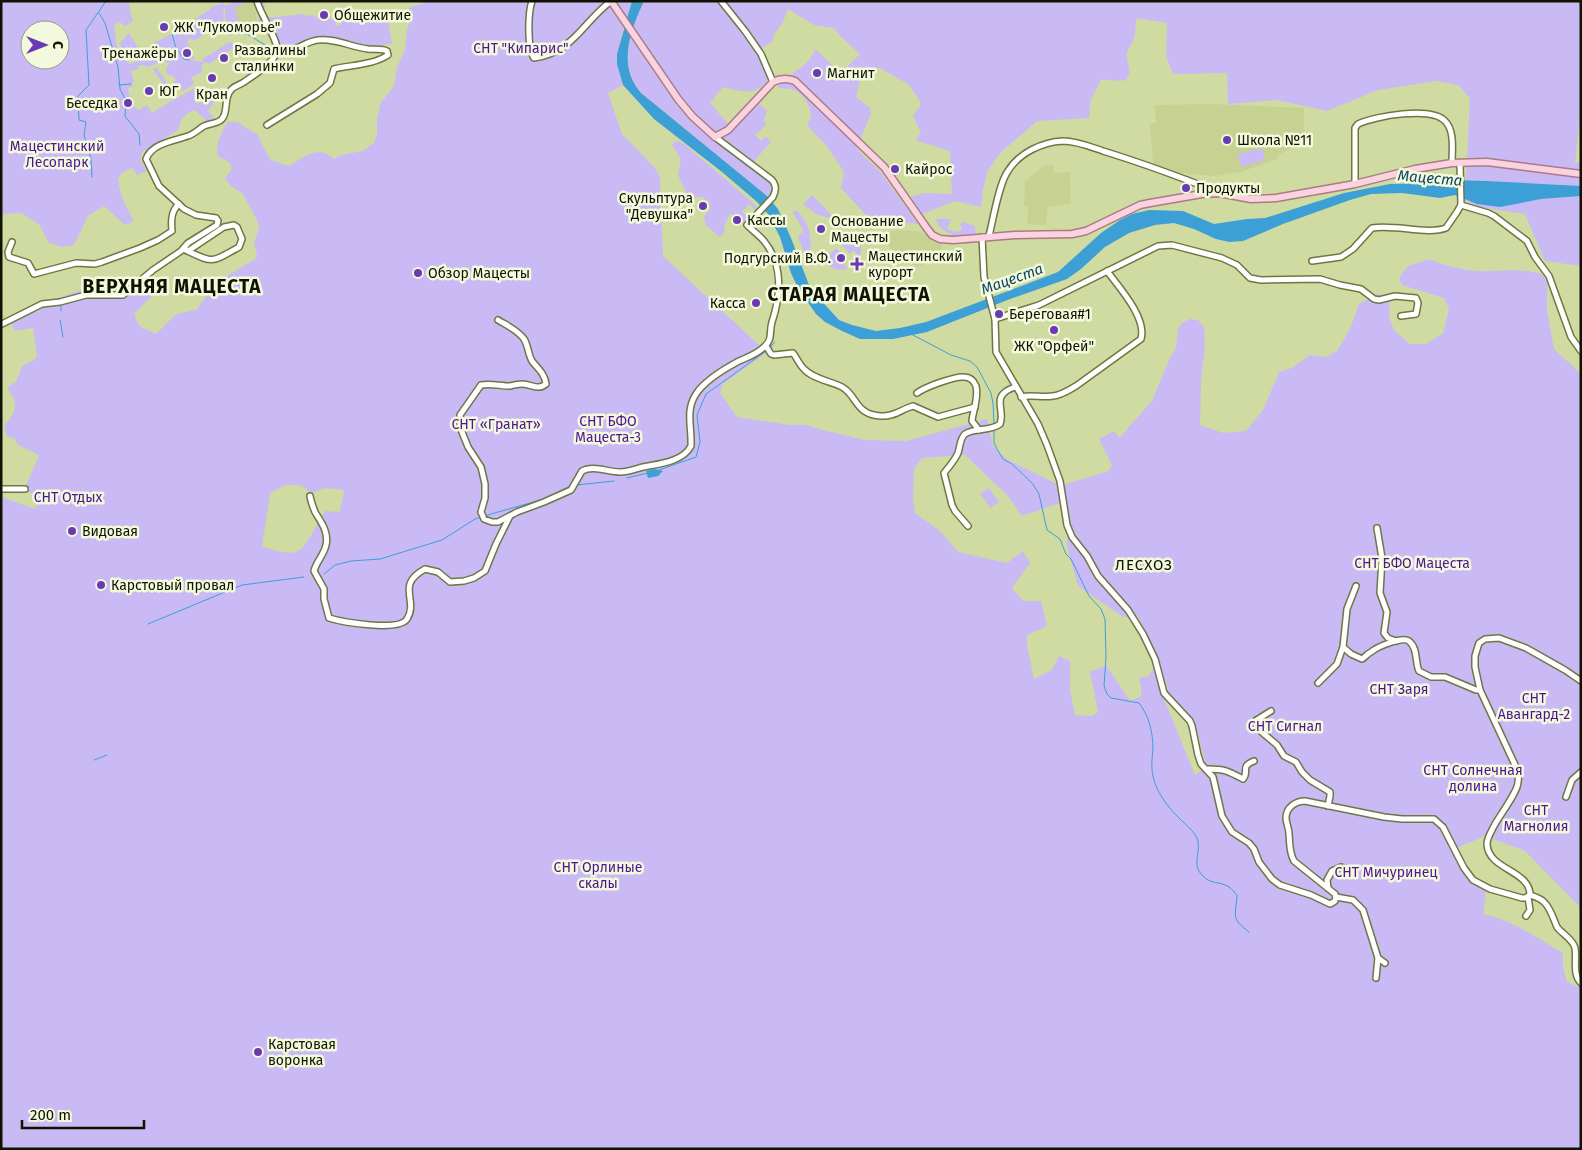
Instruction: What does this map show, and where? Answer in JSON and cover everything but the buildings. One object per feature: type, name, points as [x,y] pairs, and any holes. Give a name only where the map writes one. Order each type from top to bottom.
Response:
[{"type":"main road","points":[[611,1],[678,99],[692,116],[715,136],[728,130],[773,82],[790,79],[888,171],[932,235],[940,239],[953,240],[1078,233],[1143,204],[1219,193],[1269,199],[1355,184],[1415,169],[1456,163],[1499,163],[1581,174]]},
{"type":"street","points":[[186,250],[188,243],[217,225],[217,220],[214,217],[192,214],[179,204],[159,186],[146,159],[149,153],[159,146],[175,138],[189,136],[203,127],[218,122],[223,118],[227,98],[232,89],[258,72],[274,58],[278,49],[277,45],[258,8],[257,1]]},
{"type":"street","points":[[532,1],[529,37],[534,58],[564,48],[611,1]]},
{"type":"street","points":[[721,1],[746,30],[761,54],[773,82]]},
{"type":"street","points":[[267,125],[317,94],[330,83],[334,69],[373,61],[388,55],[387,51],[383,49],[368,49],[326,40],[311,42],[294,50],[278,49]]},
{"type":"street","points":[[1312,261],[1341,257],[1353,249],[1372,228],[1435,230],[1446,228],[1458,212],[1461,203],[1460,177],[1450,131],[1446,122],[1440,117],[1420,113],[1361,122],[1356,126],[1355,184]]},
{"type":"street","points":[[498,320],[513,329],[524,339],[530,356],[545,379],[546,384],[541,388],[525,384],[510,386],[481,385],[460,415],[460,427],[468,447],[481,467],[485,484],[485,498],[481,512],[487,522],[494,522],[571,490],[582,471],[592,468],[620,472],[632,471],[654,466],[684,455],[691,446],[689,415],[690,406],[695,396],[701,387],[737,362],[766,346],[772,334],[771,326],[779,290],[777,270],[768,247],[763,239],[748,226],[773,198],[776,185],[715,136]]},
{"type":"street","points":[[1219,193],[1145,164],[1086,145],[1067,141],[1052,142],[1035,148],[1018,159],[1008,170],[1003,180],[985,237],[984,277],[995,319],[996,352],[1038,424],[1054,461],[1060,481],[1067,525],[1072,537],[1087,556],[1098,576],[1128,610],[1143,634],[1155,659],[1164,693],[1190,721],[1201,764],[1213,777],[1222,816],[1232,832],[1249,843],[1254,849],[1259,862],[1272,879],[1280,885],[1311,895],[1330,904],[1335,901],[1336,897]]},
{"type":"street","points":[[1461,203],[1488,213],[1527,241],[1535,257],[1549,276],[1571,337],[1581,351]]},
{"type":"street","points":[[12,242],[8,252],[9,257],[28,263],[34,274],[76,263],[95,264],[140,248],[172,231],[172,213],[179,204]]},
{"type":"street","points":[[2,324],[42,304],[60,302],[86,295],[123,295],[153,270],[186,250],[224,227],[234,225],[237,227],[242,239],[239,247],[215,260],[206,260],[186,250]]},
{"type":"street","points":[[995,319],[1039,305],[1158,246],[1165,245],[1190,249],[1222,258],[1238,266],[1250,278],[1261,280],[1320,279],[1358,288],[1378,300],[1395,296],[1416,298],[1418,302],[1416,314],[1401,316]]},
{"type":"street","points":[[1021,397],[1032,395],[1051,397],[1064,392],[1082,382],[1141,339],[1142,327],[1136,312],[1107,271]]},
{"type":"street","points":[[766,346],[771,354],[774,355],[793,353],[805,371],[842,387],[859,408],[874,415],[882,417],[894,415],[913,406],[935,416],[941,416],[975,407]]},
{"type":"street","points":[[917,393],[925,387],[962,377],[973,381],[977,397],[972,421],[980,430]]},
{"type":"street","points":[[968,526],[952,505],[944,473],[957,455],[962,437],[967,433],[997,427],[1001,423],[1001,398],[1005,392],[1015,386]]},
{"type":"street","points":[[1,489],[26,489]]},
{"type":"street","points":[[310,496],[326,535],[326,544],[322,556],[314,571],[324,589],[324,599],[329,618],[358,624],[386,625],[405,622],[410,611],[410,582],[416,574],[425,569],[438,572],[450,582],[464,581],[481,574],[485,571],[511,515]]},
{"type":"street","points":[[1377,528],[1382,558],[1380,593],[1387,612],[1384,634],[1396,641]]},
{"type":"street","points":[[1318,683],[1336,664],[1343,647],[1347,609],[1356,586]]},
{"type":"street","points":[[1526,916],[1530,910],[1530,890],[1524,881],[1498,863],[1488,849],[1487,843],[1491,832],[1517,788],[1518,782],[1516,767],[1480,690],[1475,667],[1475,656],[1479,643],[1485,638],[1499,638],[1526,648],[1581,681]]},
{"type":"street","points":[[1343,647],[1351,654],[1362,659],[1377,648],[1405,639],[1410,641],[1414,650],[1417,667],[1422,674],[1431,677],[1445,677],[1480,690]]},
{"type":"street","points":[[1270,711],[1257,719],[1255,724],[1257,728],[1277,745],[1284,756],[1296,762],[1310,780],[1330,792],[1328,806]]},
{"type":"street","points":[[1208,770],[1221,769],[1243,779],[1246,775],[1245,766],[1254,761]]},
{"type":"street","points":[[1566,796],[1572,780],[1581,772]]},
{"type":"street","points":[[1376,978],[1378,958],[1363,910],[1353,900],[1336,897],[1328,888],[1294,861],[1291,856],[1286,818],[1291,806],[1300,801],[1384,817],[1402,819],[1430,818],[1438,822],[1464,868],[1473,880],[1490,889],[1522,898],[1529,896],[1540,898],[1546,904],[1558,928],[1575,948],[1576,974],[1581,983]]},
{"type":"street","points":[[1328,888],[1327,880],[1332,871],[1341,867],[1354,873]]},
{"type":"street","points":[[1378,958],[1385,963]]},
{"type":"shaded area","points":[[253,1],[258,23],[238,27],[235,7]]},
{"type":"shaded area","name":"Школа №11","points":[[1211,104],[1304,108],[1304,136],[1302,143],[1280,154],[1277,159],[1241,172],[1213,176],[1172,172],[1153,163],[1150,123],[1156,123],[1155,105]]},
{"type":"shaded area","points":[[1045,165],[1053,165],[1054,173],[1070,172],[1071,203],[1048,207],[1046,225],[1027,224],[1028,207],[1024,206],[1025,181]]},
{"type":"shaded area","points":[[889,231],[916,231],[942,240],[941,257],[917,267],[898,255],[882,239]]},
{"type":"green space","name":"Мацестинский Лесопарк","points":[[1,1],[129,1],[133,21],[125,26],[120,22],[114,25],[118,51],[129,64],[139,61],[145,55],[157,58],[158,63],[147,67],[143,65],[138,66],[139,69],[131,71],[134,82],[132,83],[133,87],[128,88],[131,105],[139,110],[147,105],[152,113],[195,88],[200,95],[202,94],[202,97],[194,100],[197,104],[212,97],[215,101],[208,111],[214,118],[208,122],[195,110],[188,113],[181,120],[178,130],[141,153],[141,162],[147,171],[137,175],[132,168],[122,173],[118,179],[120,190],[134,221],[125,225],[104,206],[88,216],[74,245],[61,247],[48,242],[40,225],[21,213],[1,214]]},
{"type":"green space","points":[[237,1],[253,1],[235,7],[239,27],[259,24],[259,8],[266,18],[304,14],[305,16],[313,15],[319,19],[335,19],[336,26],[341,25],[340,17],[372,15],[375,22],[388,20],[392,44],[369,46],[328,37],[312,38],[294,46],[277,47],[275,41],[262,31],[260,33],[255,26],[242,28],[239,33],[231,29],[232,35],[229,36],[223,26],[227,24],[225,9],[223,8],[222,24],[218,23],[194,41],[191,38],[187,41],[190,50],[185,54],[191,54],[195,59],[190,60],[203,62],[202,59],[230,42],[237,46],[209,64],[207,62],[202,65],[202,72],[191,78],[194,83],[183,91],[180,87],[176,87],[173,82],[176,80],[173,76],[168,75],[166,69],[169,64],[165,61],[154,43],[171,35],[211,7],[224,3],[225,6]]},
{"type":"green space","points":[[253,1],[264,1],[265,7],[254,7]]},
{"type":"green space","points":[[425,1],[632,1],[622,33],[619,52],[618,62],[623,85],[608,93],[622,134],[656,169],[660,178],[663,256],[760,346],[774,345],[773,348],[723,384],[720,393],[737,417],[790,425],[807,425],[864,440],[906,441],[987,419],[993,446],[1006,459],[1057,484],[1060,503],[1022,516],[1008,496],[965,455],[922,458],[914,469],[913,501],[915,513],[940,531],[958,552],[1007,563],[1023,551],[1030,563],[1012,588],[1023,601],[1041,601],[1047,626],[1027,635],[1027,645],[1034,679],[1052,670],[1059,656],[1070,661],[1070,690],[1075,715],[1092,716],[1098,712],[1090,672],[1106,665],[1130,701],[1141,696],[1139,678],[1148,677],[1154,668],[1162,694],[1195,775],[1206,766],[1195,722],[1167,691],[1168,688],[1138,616],[1123,617],[1078,586],[1067,546],[1068,532],[1063,485],[1109,471],[1112,465],[1099,439],[1114,431],[1119,438],[1152,401],[1176,348],[1178,330],[1181,324],[1190,319],[1198,320],[1204,327],[1205,344],[1201,382],[1200,425],[1223,433],[1246,431],[1263,410],[1279,372],[1292,368],[1310,355],[1326,357],[1337,351],[1350,329],[1359,304],[1377,294],[1390,297],[1389,317],[1394,330],[1410,344],[1426,344],[1443,333],[1449,309],[1444,298],[1402,285],[1399,278],[1408,266],[1429,259],[1453,267],[1472,270],[1519,270],[1543,275],[1547,283],[1547,309],[1554,349],[1581,374],[1581,908],[1525,851],[1485,836],[1452,850],[1467,879],[1486,891],[1483,914],[1514,925],[1563,953],[1563,967],[1567,982],[1581,988],[1581,1149],[1,1149],[1,497],[35,509],[39,496],[24,490],[39,455],[18,445],[14,438],[7,436],[4,426],[13,414],[15,407],[8,388],[16,382],[22,366],[34,360],[37,356],[33,328],[15,331],[10,321],[27,313],[38,312],[52,300],[91,287],[112,293],[140,288],[152,289],[153,295],[134,314],[139,326],[156,334],[174,316],[196,310],[217,282],[255,259],[257,255],[254,243],[259,229],[258,222],[243,194],[231,186],[225,179],[232,168],[230,163],[218,156],[219,138],[228,122],[237,122],[258,135],[271,160],[288,166],[317,152],[322,152],[334,159],[341,155],[363,151],[374,143],[377,134],[380,104],[394,86],[397,67],[405,50],[407,30],[410,22],[407,12],[410,7],[423,4]],"holes":[[[285,485],[300,485],[312,493],[324,488],[344,490],[340,512],[325,511],[308,539],[298,551],[285,552],[262,547],[270,493]]]},
{"type":"green space","points":[[644,1],[1581,1],[1581,106],[1575,163],[1581,163],[1581,186],[1466,180],[1470,98],[1458,85],[1436,81],[1378,90],[1327,111],[1277,100],[1228,104],[1227,73],[1173,74],[1166,56],[1167,23],[1137,18],[1133,40],[1127,53],[1129,73],[1126,80],[1101,80],[1091,99],[1089,118],[1037,121],[1000,153],[987,172],[981,207],[955,201],[922,214],[911,197],[924,193],[952,194],[950,151],[915,140],[921,133],[913,116],[920,106],[920,101],[908,84],[880,68],[870,69],[860,80],[856,97],[870,108],[871,113],[857,148],[879,170],[918,224],[904,222],[889,223],[882,228],[865,214],[841,188],[844,172],[826,145],[807,125],[811,113],[809,105],[804,98],[794,90],[778,88],[779,83],[805,64],[815,49],[841,73],[860,54],[834,28],[814,25],[788,9],[772,42],[762,48],[762,53],[772,71],[768,79],[758,89],[752,91],[739,91],[723,87],[710,103],[729,125],[713,134],[771,181],[774,187],[773,194],[767,196],[641,93],[634,83],[629,71],[628,48],[634,24]]},
{"type":"green space","points":[[129,33],[143,51],[131,57],[123,57],[120,43]]},
{"type":"green space","points":[[156,67],[173,92],[170,94],[153,69]]},
{"type":"green space","points":[[758,102],[767,111],[764,119],[766,125],[755,135],[761,141],[766,136],[771,142],[753,162],[724,139],[724,137]]},
{"type":"green space","points":[[678,141],[684,144],[757,208],[755,210],[749,204],[742,212],[748,217],[752,215],[744,224],[731,213],[725,223],[721,236],[719,237],[708,226],[706,227],[704,216],[710,210],[709,202],[702,197],[697,197],[690,201],[678,175],[681,159],[672,145]]},
{"type":"green space","points":[[1262,148],[1265,160],[1241,167],[1238,154]]},
{"type":"green space","points":[[812,195],[836,220],[816,214],[803,204]]},
{"type":"green space","points":[[1455,195],[1477,204],[1581,196],[1581,266],[1545,261],[1525,214],[1478,207]]},
{"type":"green space","points":[[796,210],[805,221],[810,235],[808,264],[798,236],[804,231],[793,213]]},
{"type":"green space","points":[[936,219],[950,219],[947,229],[955,232],[961,230],[960,224],[963,222],[975,226],[976,234],[951,237],[951,234],[938,224]]},
{"type":"green space","points":[[853,231],[860,243],[860,257],[853,250],[850,254],[841,244]]},
{"type":"green space","points":[[836,248],[846,258],[842,262],[848,268],[835,269],[823,261]]},
{"type":"green space","points":[[989,488],[999,502],[991,508],[980,494]]},
{"type":"water","points":[[632,1],[644,1],[634,24],[628,48],[629,71],[641,93],[767,196],[778,209],[809,285],[839,320],[876,331],[926,322],[1058,272],[1101,233],[1120,220],[1132,214],[1149,210],[1183,211],[1214,224],[1265,218],[1344,193],[1390,184],[1436,183],[1455,180],[1581,186],[1581,196],[1541,199],[1500,207],[1477,204],[1455,195],[1440,198],[1402,193],[1371,194],[1283,224],[1243,241],[1229,242],[1174,223],[1155,225],[1129,233],[1105,247],[1067,279],[927,332],[893,339],[860,339],[825,322],[816,314],[798,288],[791,273],[780,237],[768,214],[756,201],[654,119],[623,85],[617,64],[617,54]]},
{"type":"water","points":[[655,469],[663,471],[658,476],[648,478],[646,471]]},
{"type":"waterway","points":[[92,177],[91,159],[84,135],[86,122],[79,120],[78,96],[89,85],[86,30],[106,1]]},
{"type":"waterway","points":[[99,13],[105,23],[118,67],[120,89],[126,101],[125,116],[139,134],[140,145]]},
{"type":"waterway","points":[[236,33],[247,34],[275,51]]},
{"type":"waterway","points":[[172,34],[176,48],[184,59],[189,60]]},
{"type":"waterway","points":[[119,85],[131,84]]},
{"type":"waterway","points":[[61,305],[61,311]]},
{"type":"waterway","points":[[60,320],[63,337]]},
{"type":"waterway","points":[[911,334],[951,355],[970,361],[977,367],[991,393],[994,425]]},
{"type":"waterway","points":[[769,348],[775,342]]},
{"type":"waterway","points":[[659,470],[696,457],[700,442],[697,415],[706,394],[766,351]]},
{"type":"waterway","points":[[994,429],[994,443],[997,449],[1003,459],[1012,464],[1032,483],[1039,494],[1047,530],[1060,539],[1089,596],[1101,609],[1105,619],[1106,657],[1104,686],[1107,694],[1111,698],[1139,703],[1142,708],[1151,730],[1153,749],[1152,769],[1157,788],[1167,804],[1197,838],[1197,866],[1199,871],[1205,878],[1212,882],[1226,885],[1237,895],[1235,912],[1237,920],[1249,932]]},
{"type":"waterway","points":[[627,478],[648,473]]},
{"type":"waterway","points":[[577,485],[614,481]]},
{"type":"waterway","points":[[484,516],[544,499],[570,486]]},
{"type":"waterway","points":[[324,574],[335,565],[351,561],[380,559],[442,540],[481,517]]},
{"type":"waterway","points":[[148,624],[242,585],[304,577]]},
{"type":"waterway","points":[[94,760],[107,755]]},
{"type":"place","name":"Общежитие","points":[[324,15]]},
{"type":"place","name":"ЖК \"Лукоморье\"","points":[[164,27]]},
{"type":"place","name":"Тренажёры","points":[[187,53]]},
{"type":"place","name":"Развалины сталинки","points":[[224,58]]},
{"type":"place","name":"Магнит","points":[[817,73]]},
{"type":"place","name":"Кран","points":[[212,78]]},
{"type":"place","name":"ЮГ","points":[[149,91]]},
{"type":"place","name":"Беседка","points":[[128,103]]},
{"type":"place","name":"Школа №11","points":[[1227,140]]},
{"type":"place","name":"Кайрос","points":[[895,169]]},
{"type":"place","name":"Продукты","points":[[1186,188]]},
{"type":"place","name":"Скульптура \"Девушка\"","points":[[703,206]]},
{"type":"place","name":"Кассы","points":[[737,220]]},
{"type":"place","name":"Основание Мацесты","points":[[821,229]]},
{"type":"place","name":"Подгурский В.Ф.","points":[[841,258]]},
{"type":"place","name":"Мацестинский курорт","points":[[857,264]]},
{"type":"place","name":"Обзор Мацесты","points":[[418,273]]},
{"type":"place","name":"Касса","points":[[756,303]]},
{"type":"place","name":"Береговая#1","points":[[999,314]]},
{"type":"place","name":"ЖК \"Орфей\"","points":[[1054,330]]},
{"type":"place","name":"Видовая","points":[[72,531]]},
{"type":"place","name":"Карстовый провал","points":[[101,585]]},
{"type":"place","name":"Карстовая воронка","points":[[258,1052]]},
{"type":"district","name":"ВЕРХНЯЯ МАЦЕСТА","points":[[172,286]]},
{"type":"district","name":"СТАРАЯ МАЦЕСТА","points":[[849,294]]},
{"type":"district","name":"ЛЕСХОЗ","points":[[1144,565]]},
{"type":"park label","name":"СНТ \"Кипарис\"","points":[[521,48]]},
{"type":"park label","name":"СНТ «Гранат»","points":[[496,424]]},
{"type":"park label","name":"СНТ БФО Мацеста-3","points":[[608,430]]},
{"type":"park label","name":"СНТ Отдых","points":[[68,497]]},
{"type":"park label","name":"СНТ БФО Мацеста","points":[[1412,563]]},
{"type":"park label","name":"СНТ Заря","points":[[1399,689]]},
{"type":"park label","name":"СНТ Авангард-2","points":[[1534,706]]},
{"type":"park label","name":"СНТ Сигнал","points":[[1285,726]]},
{"type":"park label","name":"СНТ Солнечная долина","points":[[1473,778]]},
{"type":"park label","name":"СНТ Магнолия","points":[[1536,818]]},
{"type":"park label","name":"СНТ Мичуринец","points":[[1386,872]]},
{"type":"park label","name":"СНТ Орлиные скалы","points":[[598,876]]},
{"type":"water label","name":"Мацеста","points":[[1430,178]]},
{"type":"water label","name":"Мацеста","points":[[1012,279]]}]
